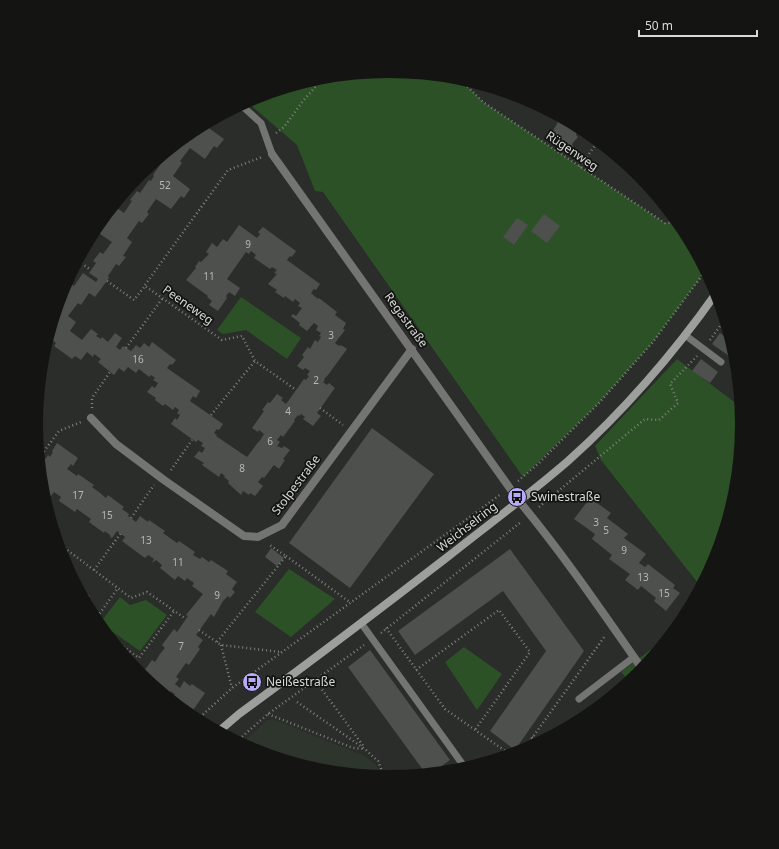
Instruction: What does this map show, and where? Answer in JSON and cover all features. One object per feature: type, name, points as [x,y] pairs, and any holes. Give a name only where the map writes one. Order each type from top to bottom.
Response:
[{"type":"street","name":"Regastraße","points":[[272,154],[519,501]]},
{"type":"street","name":"Weichselring","points":[[222,728],[238,714],[398,596],[568,461],[616,415],[685,335],[712,298]]},
{"type":"street","name":"Stolpestraße","points":[[258,537],[282,525],[412,349]]},
{"type":"street","points":[[91,418],[116,444],[162,478],[244,536],[258,537]]},
{"type":"street","points":[[519,501],[612,625],[639,665]]},
{"type":"lane","points":[[246,109],[261,123],[272,154]]},
{"type":"lane","points":[[685,335],[721,362]]},
{"type":"lane","points":[[361,623],[462,763]]},
{"type":"lane","points":[[579,699],[634,657]]},
{"type":"path","points":[[268,141],[284,127],[303,101],[316,86]]},
{"type":"path","name":"Rügenweg","points":[[469,88],[483,102],[580,167],[665,223],[671,223]]},
{"type":"path","points":[[580,167],[594,146]]},
{"type":"path","points":[[145,286],[228,170],[272,154]]},
{"type":"path","points":[[82,264],[91,270]]},
{"type":"path","points":[[202,716],[232,688],[471,516],[538,464],[604,397],[653,342],[702,275]]},
{"type":"path","name":"Peeneweg","points":[[107,281],[134,300],[145,286],[222,340],[242,336],[255,361],[296,390]]},
{"type":"path","points":[[126,348],[162,299]]},
{"type":"path","points":[[241,737],[268,714],[373,639],[530,514],[645,419],[659,420],[678,403],[670,384],[703,349],[721,324]]},
{"type":"path","points":[[211,415],[255,361]]},
{"type":"path","points":[[44,451],[59,431],[91,418],[92,398],[110,372]]},
{"type":"path","points":[[320,408],[352,431]]},
{"type":"path","points":[[131,518],[192,440]]},
{"type":"path","points":[[94,570],[121,534]]},
{"type":"path","points":[[258,537],[351,603]]},
{"type":"path","points":[[66,549],[131,598],[147,592],[186,619]]},
{"type":"path","points":[[217,642],[286,556]]},
{"type":"path","points":[[99,614],[118,588]]},
{"type":"path","points":[[416,670],[499,610],[530,652],[475,730]]},
{"type":"path","points":[[124,647],[140,658],[174,611]]},
{"type":"path","points":[[528,742],[612,625]]},
{"type":"path","points":[[386,628],[445,709],[506,751]]},
{"type":"path","points":[[200,630],[221,645],[282,652]]},
{"type":"path","points":[[221,645],[232,688]]},
{"type":"path","points":[[315,680],[365,750]]},
{"type":"path","points":[[297,702],[365,750],[378,761],[381,771]]},
{"type":"path","points":[[268,714],[353,748],[365,750]]},
{"type":"shaded area","points":[[267,720],[275,720],[365,756],[376,765],[378,770],[344,768],[300,759],[278,753],[246,740]]},
{"type":"green space","points":[[367,79],[412,79],[435,81],[469,88],[483,102],[665,223],[671,223],[690,251],[702,275],[653,342],[599,403],[523,477],[323,192],[315,191],[297,145],[252,106],[278,96],[300,90],[344,81]]},
{"type":"green space","points":[[241,297],[301,338],[287,359],[246,330],[223,334],[217,330]]},
{"type":"green space","points":[[677,359],[735,403],[735,447],[729,492],[718,536],[698,583],[601,460],[595,446]]},
{"type":"green space","points":[[289,569],[335,599],[291,637],[255,612]]},
{"type":"green space","points":[[120,597],[130,605],[146,600],[167,615],[140,651],[112,632],[103,619]]},
{"type":"green space","points":[[655,646],[635,670],[626,678],[621,672]]},
{"type":"green space","points":[[464,647],[502,674],[477,710],[445,662]]},
{"type":"building","points":[[555,120],[577,133],[576,135],[578,137],[572,144],[573,146],[570,151],[550,136],[558,122]]},
{"type":"building","points":[[209,128],[224,139],[217,148],[214,146],[205,159],[190,148],[180,161],[182,163],[173,176],[190,189],[184,198],[181,196],[171,209],[156,199],[147,212],[149,214],[142,223],[139,221],[127,238],[132,242],[123,256],[126,257],[119,266],[116,264],[108,276],[109,278],[95,297],[89,293],[81,305],[78,303],[68,316],[76,322],[70,331],[82,340],[91,329],[98,334],[96,336],[101,339],[102,337],[108,342],[115,333],[122,338],[116,347],[120,350],[123,346],[131,351],[136,345],[140,348],[144,343],[149,347],[152,342],[176,360],[167,368],[200,391],[196,398],[193,396],[190,401],[223,424],[219,430],[217,429],[214,433],[217,435],[216,436],[247,457],[264,434],[259,430],[258,432],[252,428],[264,411],[262,410],[268,402],[270,403],[277,394],[283,398],[281,400],[286,404],[304,379],[306,380],[309,376],[307,375],[310,371],[305,368],[303,370],[297,366],[304,357],[302,355],[308,347],[310,349],[315,340],[318,342],[321,337],[319,336],[321,333],[316,330],[318,326],[314,323],[307,331],[291,316],[293,314],[296,316],[302,308],[298,306],[300,303],[295,299],[293,302],[285,296],[284,298],[275,292],[277,290],[268,284],[277,274],[274,273],[277,270],[272,267],[270,269],[254,258],[256,255],[251,251],[249,254],[246,252],[227,279],[240,288],[235,296],[229,292],[226,296],[227,298],[218,311],[209,305],[212,301],[207,297],[208,296],[186,280],[196,268],[195,267],[199,261],[201,262],[209,254],[206,252],[212,243],[217,247],[223,239],[227,242],[239,225],[257,238],[260,234],[258,232],[263,227],[296,251],[292,257],[290,256],[287,260],[320,284],[316,290],[314,289],[311,293],[337,312],[335,315],[346,323],[343,329],[345,330],[335,343],[347,349],[324,379],[325,380],[323,382],[327,385],[329,383],[335,388],[317,413],[321,416],[313,426],[303,419],[305,417],[301,414],[299,416],[298,415],[283,437],[281,435],[277,440],[280,442],[277,446],[282,448],[284,446],[290,450],[283,459],[285,460],[279,469],[274,465],[264,478],[262,477],[258,482],[263,486],[255,496],[250,493],[249,495],[243,491],[241,495],[228,483],[229,481],[224,477],[225,476],[221,473],[219,477],[202,465],[204,463],[194,457],[199,451],[202,453],[205,448],[201,446],[203,443],[198,440],[196,442],[171,424],[175,418],[177,420],[180,415],[177,413],[179,410],[175,407],[173,410],[165,404],[163,406],[155,400],[156,398],[147,392],[152,386],[155,388],[158,383],[153,380],[155,378],[151,375],[149,377],[139,369],[136,373],[128,367],[124,372],[119,368],[114,375],[98,362],[101,359],[94,354],[93,357],[87,352],[81,360],[75,356],[72,359],[54,346],[56,343],[54,341],[61,313],[72,285],[74,286],[83,273],[96,282],[98,279],[89,273],[96,263],[93,261],[100,252],[103,254],[112,242],[100,234],[119,209],[124,213],[132,201],[130,200],[137,191],[140,193],[149,180],[151,181],[154,176],[153,175],[161,164]]},
{"type":"building","points":[[544,214],[560,226],[547,243],[531,231]]},
{"type":"building","points":[[517,218],[528,225],[514,245],[503,237]]},
{"type":"building","points":[[720,333],[724,336],[729,356],[712,344]]},
{"type":"building","points":[[701,359],[718,372],[710,383],[692,371]]},
{"type":"building","points":[[372,428],[434,474],[350,588],[289,543]]},
{"type":"building","points":[[57,443],[78,458],[73,466],[71,464],[67,469],[77,476],[78,474],[94,485],[92,487],[106,498],[108,495],[124,507],[122,509],[136,522],[140,516],[148,522],[149,520],[165,531],[163,533],[177,543],[179,541],[195,552],[193,555],[200,559],[202,557],[209,562],[211,560],[228,571],[226,574],[237,582],[232,589],[235,592],[230,598],[228,596],[223,601],[214,617],[211,614],[196,635],[203,640],[198,647],[200,649],[189,665],[186,663],[176,677],[179,679],[175,684],[180,688],[184,681],[190,686],[192,684],[205,693],[193,710],[144,670],[152,660],[155,662],[165,648],[162,645],[174,629],[177,632],[188,616],[186,615],[203,594],[192,586],[194,583],[187,578],[185,581],[178,576],[175,580],[160,568],[162,565],[156,560],[152,563],[154,559],[148,555],[145,558],[122,541],[125,537],[117,531],[112,538],[110,537],[111,536],[105,531],[104,533],[89,522],[91,519],[77,509],[75,512],[59,501],[61,497],[54,492],[51,496],[45,459],[48,455],[50,457],[53,452],[52,451]]},
{"type":"building","points":[[590,498],[611,513],[607,518],[628,534],[624,538],[646,554],[639,563],[645,567],[648,564],[675,585],[673,588],[680,593],[666,611],[654,601],[656,598],[641,586],[638,590],[625,580],[630,574],[609,559],[612,555],[592,539],[595,534],[574,519]]},
{"type":"building","points":[[271,548],[284,558],[277,566],[265,557]]},
{"type":"building","points":[[510,549],[584,651],[517,747],[513,748],[490,731],[546,651],[503,591],[415,655],[398,631]]},
{"type":"building","points":[[370,650],[450,760],[440,767],[422,769],[348,667]]},
{"type":"place","name":"Swinestraße","points":[[517,497]]},
{"type":"place","name":"Neißestraße","points":[[252,682]]}]
